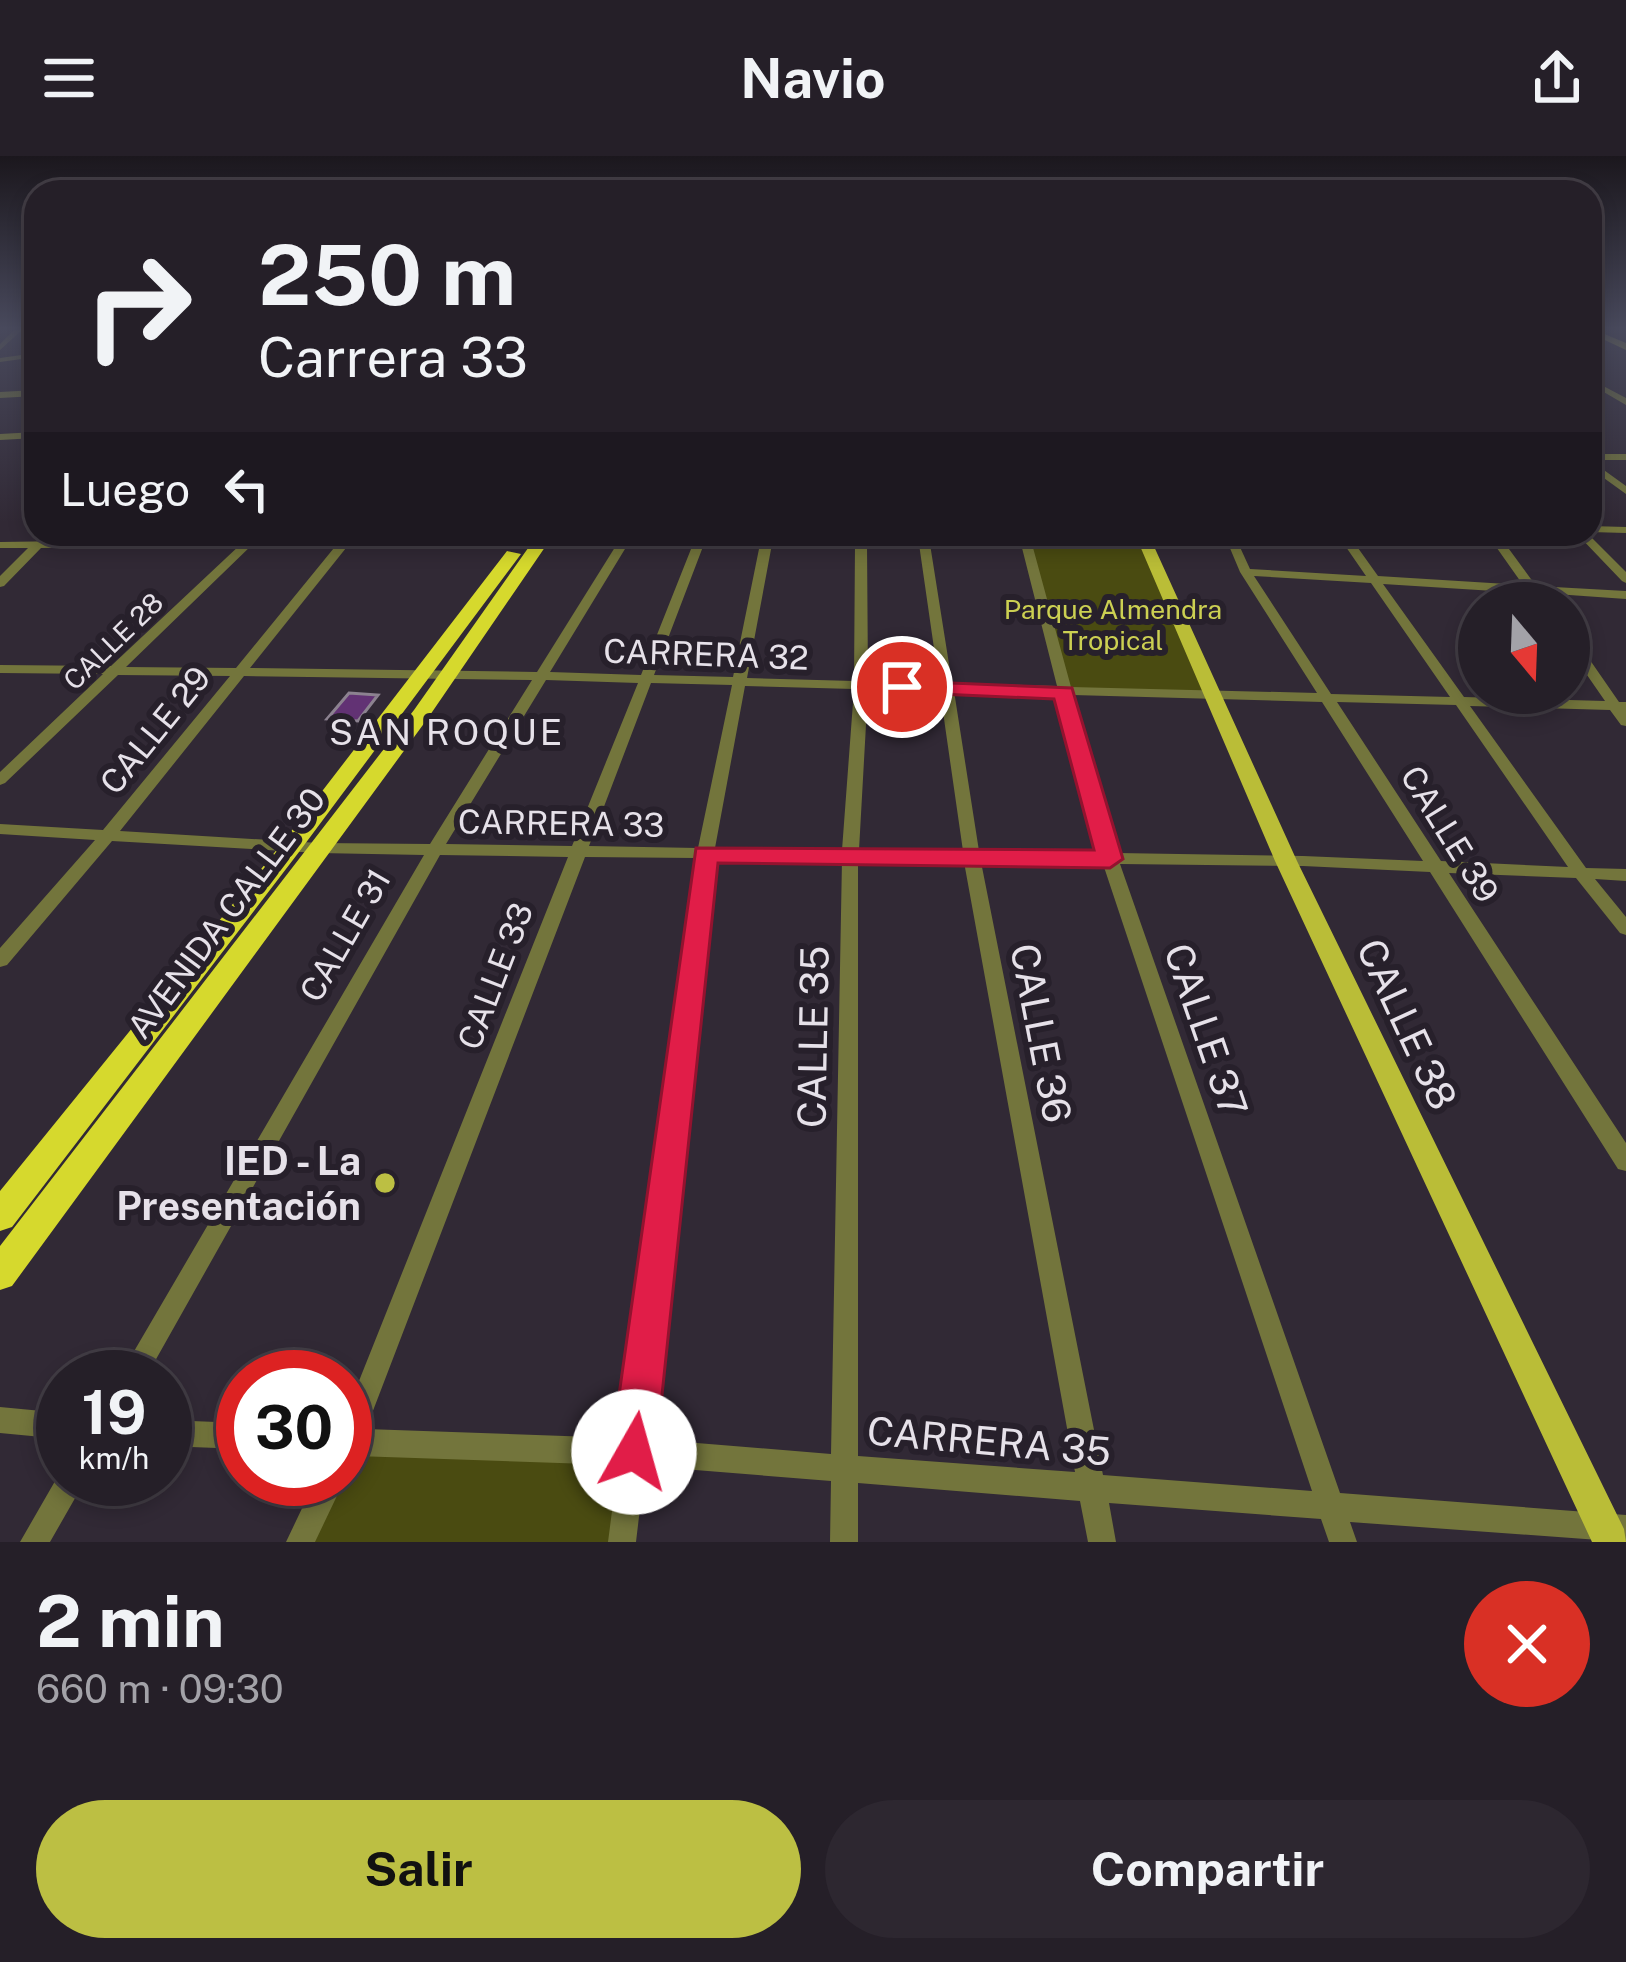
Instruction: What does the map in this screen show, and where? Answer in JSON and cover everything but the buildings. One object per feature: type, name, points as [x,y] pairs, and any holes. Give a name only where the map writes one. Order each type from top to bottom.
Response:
[{"type":"highway","name":"AVENIDA CALLE 30","points":[[0,1274],[528,546]]},
{"type":"highway","name":"AVENIDA CALLE 30","points":[[0,1216],[305,848]]},
{"type":"main road","name":"CALLE 38","points":[[1148,546],[1286,861],[1614,1533]]},
{"type":"street","points":[[1602,470],[1626,491]]},
{"type":"street","points":[[0,583],[36,546]]},
{"type":"street","name":"CALLE 28","points":[[0,780],[245,546]]},
{"type":"street","name":"CALLE 29","points":[[0,960],[108,835],[342,546]]},
{"type":"street","name":"CALLE 31","points":[[148,1350],[434,851],[621,546]]},
{"type":"street","name":"CALLE 33","points":[[372,1377],[697,546]]},
{"type":"street","points":[[622,1542],[705,854],[765,546]]},
{"type":"street","name":"CALLE 35","points":[[844,1542],[850,856],[861,686],[861,546]]},
{"type":"street","name":"CALLE 36","points":[[925,546],[972,858],[1102,1542]]},
{"type":"street","name":"CALLE 37","points":[[1026,546],[1110,859],[1343,1542]]},
{"type":"street","name":"CALLE 39","points":[[1229,546],[1626,1162]]},
{"type":"street","points":[[1350,546],[1458,698]]},
{"type":"street","points":[[1501,546],[1527,582]]},
{"type":"street","points":[[1593,546],[1626,580]]},
{"type":"street","points":[[1246,572],[1458,585]]},
{"type":"street","points":[[1590,594],[1626,596]]},
{"type":"street","points":[[1590,667],[1621,706],[1626,722]]},
{"type":"street","name":"CARRERA 32","points":[[0,669],[542,676],[1458,702]]},
{"type":"street","name":"CARRERA 32","points":[[1590,705],[1621,706]]},
{"type":"street","points":[[1469,714],[1626,929]]},
{"type":"street","name":"CARRERA 33","points":[[0,829],[305,848],[1286,861],[1626,875]]},
{"type":"street","points":[[0,1420],[36,1423]]},
{"type":"street","name":"CARRERA 35","points":[[372,1446],[634,1452],[1090,1491],[1330,1505],[1614,1533]]},
{"type":"street","points":[[34,1542],[56,1506]]},
{"type":"street","points":[[300,1542],[318,1506]]},
{"type":"green space","name":"Parque Almendra Tropical","points":[[1027,546],[1147,546],[1215,696],[1064,692]]},
{"type":"green space","points":[[372,1451],[634,1452],[622,1542],[301,1542],[326,1506],[372,1506]]},
{"type":"place","name":"IED - La Presentación","points":[[385,1183]]},
{"type":"district","name":"SAN ROQUE","points":[[447,732]]},
{"type":"route","points":[[634,1452],[705,854],[1110,859],[1064,692],[902,687]]}]
